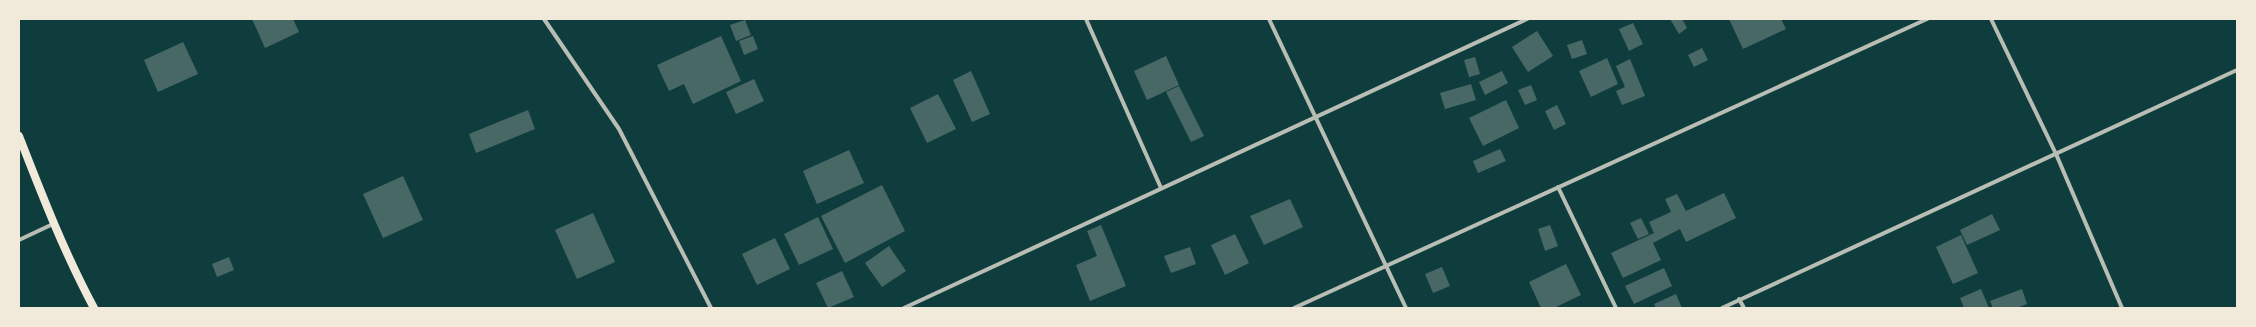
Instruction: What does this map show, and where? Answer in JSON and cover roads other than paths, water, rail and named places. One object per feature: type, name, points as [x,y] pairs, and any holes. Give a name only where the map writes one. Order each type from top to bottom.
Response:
[{"type":"main road","points":[[19,136],[53,224],[74,270],[94,308]]},
{"type":"street","points":[[544,19],[619,129],[711,308]]},
{"type":"street","points":[[1086,19],[1161,188]]},
{"type":"street","points":[[1269,19],[1406,308]]},
{"type":"street","points":[[904,308],[1527,19]]},
{"type":"street","points":[[1294,308],[1927,19]]},
{"type":"street","points":[[1991,19],[2056,154],[2122,308]]},
{"type":"street","points":[[1722,308],[2237,70]]},
{"type":"street","points":[[1558,187],[1616,308]]},
{"type":"street","points":[[19,240],[53,224]]},
{"type":"street","points":[[1739,299],[1744,308]]}]
